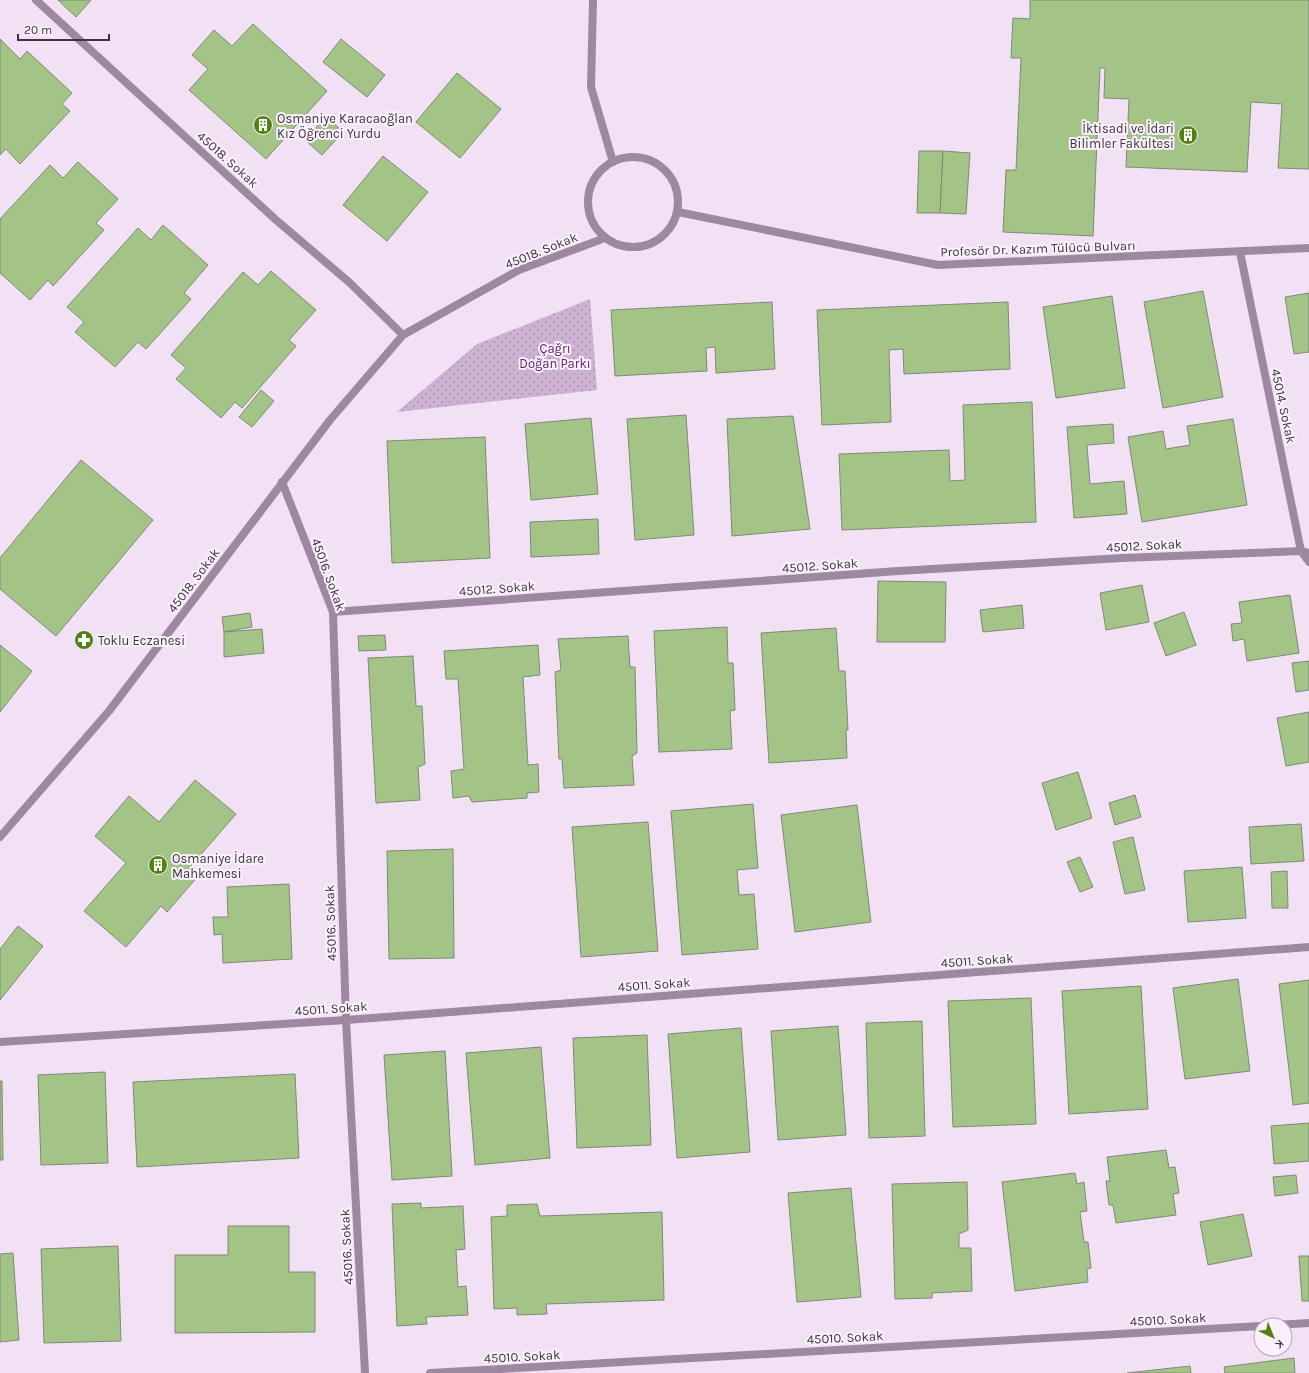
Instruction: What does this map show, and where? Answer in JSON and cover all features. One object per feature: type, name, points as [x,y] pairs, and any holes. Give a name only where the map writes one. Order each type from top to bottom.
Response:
[{"type":"street","name":"45018. Sokak","points":[[36,0],[276,219],[350,284],[403,335]]},
{"type":"street","points":[[593,0],[591,87],[613,162]]},
{"type":"street","points":[[627,157],[641,157],[655,162],[667,171],[675,183],[679,198],[678,212],[672,226],[662,238],[648,245],[634,248],[618,245],[605,238],[595,227],[589,213],[588,198],[592,183],[600,171],[613,162],[627,157]]},
{"type":"street","name":"Profesör Dr. Kazım Tülücü Bulvarı","points":[[678,212],[938,265],[1309,248]]},
{"type":"street","name":"45018. Sokak","points":[[0,837],[109,711],[330,420],[403,335],[519,270],[605,238]]},
{"type":"street","name":"45014. Sokak","points":[[1240,252],[1305,552],[1309,562]]},
{"type":"street","name":"45016. Sokak","points":[[282,482],[333,612],[346,1020],[365,1373]]},
{"type":"street","name":"45012. Sokak","points":[[333,612],[898,571],[1122,558],[1305,552]]},
{"type":"street","name":"45011. Sokak","points":[[0,1042],[346,1020],[1309,947]]},
{"type":"street","points":[[1293,1324],[1309,1323]]},
{"type":"street","name":"45010. Sokak","points":[[430,1373],[1253,1326]]},
{"type":"green space","name":"Çağrı Doğan Parkı","points":[[590,299],[597,390],[397,412],[477,344]]},
{"type":"building","points":[[58,0],[91,0],[76,17]]},
{"type":"building","name":"İktisadi ve İdari Bilimler Fakültesi","points":[[1030,0],[1309,0],[1309,169],[1278,168],[1282,104],[1251,102],[1247,172],[1126,167],[1129,99],[1104,98],[1105,68],[1100,68],[1093,236],[1003,232],[1006,170],[1016,170],[1021,58],[1011,58],[1013,18],[1030,19]]},
{"type":"building","name":"Osmaniye Karacaoğlan Kız Öğrenci Yurdu","points":[[253,24],[327,91],[266,159],[189,90],[208,69],[192,55],[214,30],[232,46]]},
{"type":"building","points":[[0,39],[20,59],[27,51],[72,93],[62,104],[70,111],[20,164],[6,149],[0,155]]},
{"type":"building","points":[[341,39],[385,75],[367,97],[323,62]]},
{"type":"building","name":"Osmaniye Karacaoğlan Kız Öğrenci Yurdu","points":[[457,73],[501,109],[460,158],[416,122]]},
{"type":"building","points":[[326,116],[343,132],[322,155],[305,140]]},
{"type":"building","points":[[919,151],[943,151],[940,213],[917,213]]},
{"type":"building","points":[[943,151],[970,153],[966,214],[940,213]]},
{"type":"building","name":"Osmaniye Karacaoğlan Kız Öğrenci Yurdu","points":[[383,156],[428,192],[387,241],[343,205]]},
{"type":"building","points":[[78,162],[118,199],[96,223],[104,230],[53,286],[48,280],[30,300],[0,273],[0,219],[50,165],[63,178]]},
{"type":"building","points":[[163,225],[208,265],[184,293],[191,299],[146,349],[138,342],[115,367],[75,332],[84,322],[67,307],[138,228],[151,240]]},
{"type":"building","points":[[271,271],[316,310],[289,340],[296,346],[242,408],[235,402],[221,418],[176,379],[186,368],[171,355],[243,272],[258,285]]},
{"type":"building","points":[[1203,291],[1223,397],[1163,408],[1144,302]]},
{"type":"building","points":[[1309,293],[1309,352],[1294,354],[1285,297]]},
{"type":"building","points":[[1112,296],[1125,388],[1056,398],[1043,307]]},
{"type":"building","points":[[772,302],[775,369],[716,373],[715,347],[706,348],[707,371],[615,376],[611,310]]},
{"type":"building","points":[[1008,302],[1010,369],[904,374],[903,349],[889,350],[891,422],[822,425],[817,310]]},
{"type":"building","points":[[261,390],[274,401],[252,427],[239,417]]},
{"type":"building","points":[[1032,402],[1036,522],[842,530],[839,454],[949,450],[950,481],[965,480],[963,405]]},
{"type":"building","points":[[686,415],[694,535],[635,540],[627,419]]},
{"type":"building","points":[[793,416],[810,529],[732,536],[727,419]]},
{"type":"building","points":[[591,418],[598,494],[531,500],[525,424]]},
{"type":"building","points":[[1233,419],[1247,505],[1142,522],[1128,437],[1163,431],[1166,449],[1190,445],[1187,426]]},
{"type":"building","points":[[1113,424],[1114,443],[1087,445],[1090,484],[1124,481],[1127,514],[1074,518],[1067,427]]},
{"type":"building","points":[[485,437],[490,558],[392,563],[387,441]]},
{"type":"building","points":[[81,460],[153,520],[56,636],[0,589],[0,558]]},
{"type":"building","points":[[598,519],[599,554],[531,557],[530,522]]},
{"type":"building","points":[[878,581],[946,582],[945,642],[877,642]]},
{"type":"building","points":[[1142,585],[1149,622],[1106,630],[1100,593]]},
{"type":"building","points":[[1290,595],[1299,653],[1247,661],[1244,639],[1233,641],[1231,624],[1242,623],[1239,602]]},
{"type":"building","points":[[1022,605],[1024,628],[983,632],[980,610]]},
{"type":"building","points":[[1184,612],[1196,645],[1166,656],[1154,623]]},
{"type":"building","points":[[250,613],[252,627],[224,632],[222,617]]},
{"type":"building","points":[[727,627],[728,663],[733,663],[735,710],[730,711],[732,749],[659,752],[654,631]]},
{"type":"building","points":[[836,628],[839,671],[845,671],[848,730],[846,730],[847,758],[769,763],[761,633]]},
{"type":"building","points":[[262,629],[264,653],[224,657],[224,632]]},
{"type":"building","points":[[385,635],[386,650],[359,651],[358,636]]},
{"type":"building","points":[[628,636],[630,667],[635,667],[637,753],[632,756],[634,785],[564,788],[562,759],[559,759],[555,672],[561,670],[558,639]]},
{"type":"building","points":[[0,645],[32,671],[0,712]]},
{"type":"building","points":[[538,645],[540,675],[523,677],[528,765],[538,764],[539,792],[527,793],[527,798],[472,802],[469,796],[453,798],[451,771],[464,769],[458,679],[446,679],[444,651]]},
{"type":"building","points":[[413,656],[416,706],[422,706],[425,764],[418,767],[420,800],[376,803],[368,658]]},
{"type":"building","points":[[1309,661],[1309,690],[1296,692],[1292,663]]},
{"type":"building","points":[[1309,712],[1309,762],[1286,766],[1277,718]]},
{"type":"building","points":[[1078,772],[1092,818],[1056,830],[1042,783]]},
{"type":"building","name":"Osmaniye İdare Mahkemesi","points":[[195,780],[236,814],[190,867],[199,875],[167,912],[161,906],[126,947],[84,911],[126,863],[95,836],[129,796],[159,822]]},
{"type":"building","points":[[1135,795],[1141,817],[1115,825],[1109,803]]},
{"type":"building","points":[[753,804],[758,868],[737,870],[739,895],[754,894],[758,949],[682,955],[671,811]]},
{"type":"building","points":[[857,805],[871,922],[795,932],[781,815]]},
{"type":"building","points":[[648,822],[658,951],[581,957],[572,827]]},
{"type":"building","points":[[1301,824],[1304,861],[1251,864],[1249,827]]},
{"type":"building","points":[[1133,837],[1145,890],[1125,894],[1113,842]]},
{"type":"building","points":[[453,849],[454,958],[389,959],[387,851]]},
{"type":"building","points":[[1080,857],[1093,887],[1080,892],[1067,862]]},
{"type":"building","points":[[1242,867],[1246,918],[1188,922],[1184,871]]},
{"type":"building","points":[[1287,871],[1288,908],[1272,908],[1271,872]]},
{"type":"building","points":[[289,884],[292,959],[223,963],[222,934],[214,935],[213,917],[228,917],[227,887]]},
{"type":"building","points":[[18,926],[43,946],[0,1000],[0,949]]},
{"type":"building","points":[[1238,979],[1250,1071],[1185,1079],[1173,988]]},
{"type":"building","points":[[1309,980],[1309,1103],[1293,1105],[1279,984]]},
{"type":"building","points":[[1141,986],[1148,1109],[1069,1114],[1062,991]]},
{"type":"building","points":[[1031,998],[1036,1124],[953,1127],[948,1001]]},
{"type":"building","points":[[922,1021],[925,1136],[869,1138],[866,1023]]},
{"type":"building","points":[[838,1026],[846,1135],[778,1140],[771,1031]]},
{"type":"building","points":[[741,1028],[750,1152],[677,1158],[668,1034]]},
{"type":"building","points":[[647,1035],[651,1145],[577,1148],[573,1038]]},
{"type":"building","points":[[541,1047],[550,1158],[475,1165],[466,1053]]},
{"type":"building","points":[[445,1051],[452,1176],[392,1180],[384,1055]]},
{"type":"building","points":[[105,1072],[108,1163],[41,1165],[38,1075]]},
{"type":"building","points":[[295,1074],[299,1158],[137,1167],[133,1082]]},
{"type":"building","points":[[0,1081],[2,1081],[3,1160],[0,1160]]},
{"type":"building","points":[[1309,1123],[1309,1161],[1274,1164],[1271,1126]]},
{"type":"building","points":[[1166,1150],[1169,1168],[1175,1167],[1179,1193],[1173,1194],[1176,1215],[1116,1223],[1113,1205],[1109,1205],[1106,1181],[1110,1181],[1107,1157]]},
{"type":"building","points":[[1075,1173],[1077,1184],[1084,1182],[1087,1211],[1080,1212],[1084,1242],[1088,1242],[1091,1268],[1087,1269],[1088,1282],[1015,1291],[1002,1182]]},
{"type":"building","points":[[1296,1175],[1298,1193],[1275,1196],[1273,1177]]},
{"type":"building","points":[[967,1182],[968,1230],[959,1234],[959,1248],[971,1248],[972,1291],[932,1293],[932,1298],[895,1299],[892,1184]]},
{"type":"building","points":[[851,1188],[861,1297],[797,1302],[788,1193]]},
{"type":"building","points":[[421,1203],[421,1208],[463,1206],[465,1249],[456,1250],[458,1287],[466,1286],[468,1315],[426,1317],[427,1324],[397,1326],[392,1204]]},
{"type":"building","points":[[537,1204],[540,1216],[662,1212],[664,1300],[546,1304],[547,1314],[517,1315],[517,1308],[494,1309],[491,1217],[507,1216],[507,1205]]},
{"type":"building","points":[[1243,1214],[1252,1256],[1208,1265],[1200,1222]]},
{"type":"building","points":[[228,1226],[289,1226],[289,1272],[315,1272],[315,1332],[175,1333],[175,1255],[228,1255]]},
{"type":"building","points":[[118,1246],[121,1341],[44,1343],[41,1249]]},
{"type":"building","points":[[13,1253],[19,1340],[0,1342],[0,1254]]},
{"type":"building","points":[[1299,1256],[1309,1256],[1309,1301],[1302,1301]]},
{"type":"building","points":[[1294,1358],[1295,1373],[1225,1373],[1224,1367]]},
{"type":"building","points":[[1190,1366],[1191,1373],[1127,1373]]},
{"type":"place","name":"Osmaniye Karacaoğlan Kız Öğrenci Yurdu","points":[[263,125]]},
{"type":"place","name":"İktisadi ve İdari Bilimler Fakültesi","points":[[1188,135]]},
{"type":"place","name":"Toklu Eczanesi","points":[[84,640]]},
{"type":"place","name":"Osmaniye İdare Mahkemesi","points":[[158,865]]}]
